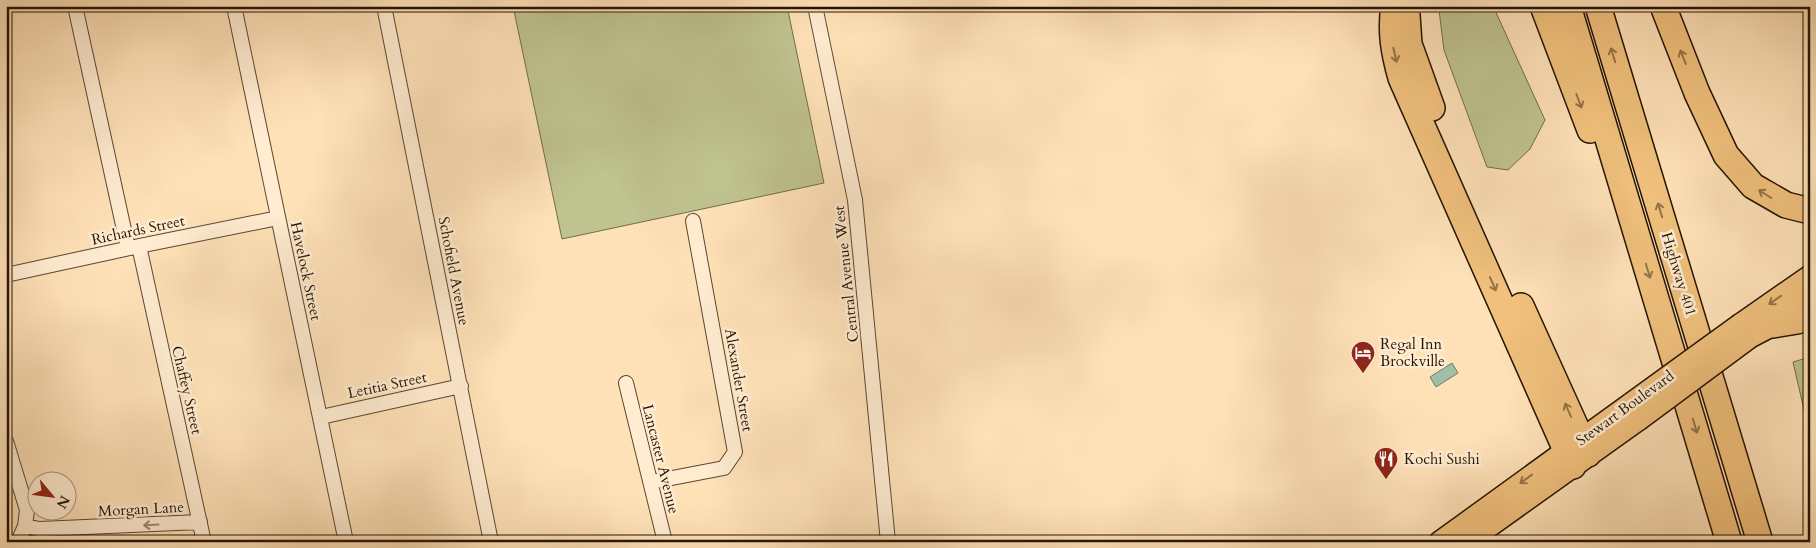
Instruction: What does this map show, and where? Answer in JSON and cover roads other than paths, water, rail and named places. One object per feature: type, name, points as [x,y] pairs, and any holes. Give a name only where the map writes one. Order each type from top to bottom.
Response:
[{"type":"highway","points":[[1394,6],[1392,22],[1393,52],[1401,78],[1577,453]]},
{"type":"highway","points":[[1408,6],[1409,44],[1428,100],[1577,453]]},
{"type":"highway","points":[[1543,6],[1605,170],[1626,196]]},
{"type":"highway","name":"Highway 401","points":[[1568,6],[1730,542]]},
{"type":"highway","name":"Highway 401","points":[[1598,6],[1760,542]]},
{"type":"highway","points":[[1663,6],[1697,93],[1726,155],[1753,186],[1786,205],[1810,211]]},
{"type":"highway","points":[[1773,325],[1797,321],[1810,316]]},
{"type":"highway","points":[[1700,342],[1726,396],[1774,542]]},
{"type":"main road","name":"Stewart Boulevard","points":[[1440,542],[1577,453],[1635,412],[1746,331],[1810,276]]},
{"type":"main road","name":"Stewart Boulevard","points":[[1746,331],[1773,325],[1810,300]]},
{"type":"main road","name":"Stewart Boulevard","points":[[1467,542],[1577,453]]},
{"type":"street","name":"Chaffey Street","points":[[75,6],[204,542]]},
{"type":"street","name":"Havelock Street","points":[[234,6],[346,542]]},
{"type":"street","name":"Schofield Avenue","points":[[384,6],[491,542]]},
{"type":"street","name":"Central Avenue West","points":[[815,6],[855,200],[888,542]]},
{"type":"street","name":"Richards Street","points":[[6,275],[278,218]]},
{"type":"street","name":"Alexander Street","points":[[651,482],[724,468],[735,452],[692,220]]},
{"type":"street","name":"Lancaster Avenue","points":[[626,383],[665,542]]},
{"type":"street","name":"Letitia Street","points":[[321,417],[461,386]]},
{"type":"street","points":[[6,441],[27,510],[25,526],[18,542]]},
{"type":"street","name":"Morgan Lane","points":[[25,526],[39,529],[200,522]]},
{"type":"place","name":"Regal Inn Brockville","points":[[1363,374]]},
{"type":"place","name":"Kochi Sushi","points":[[1386,480]]}]
